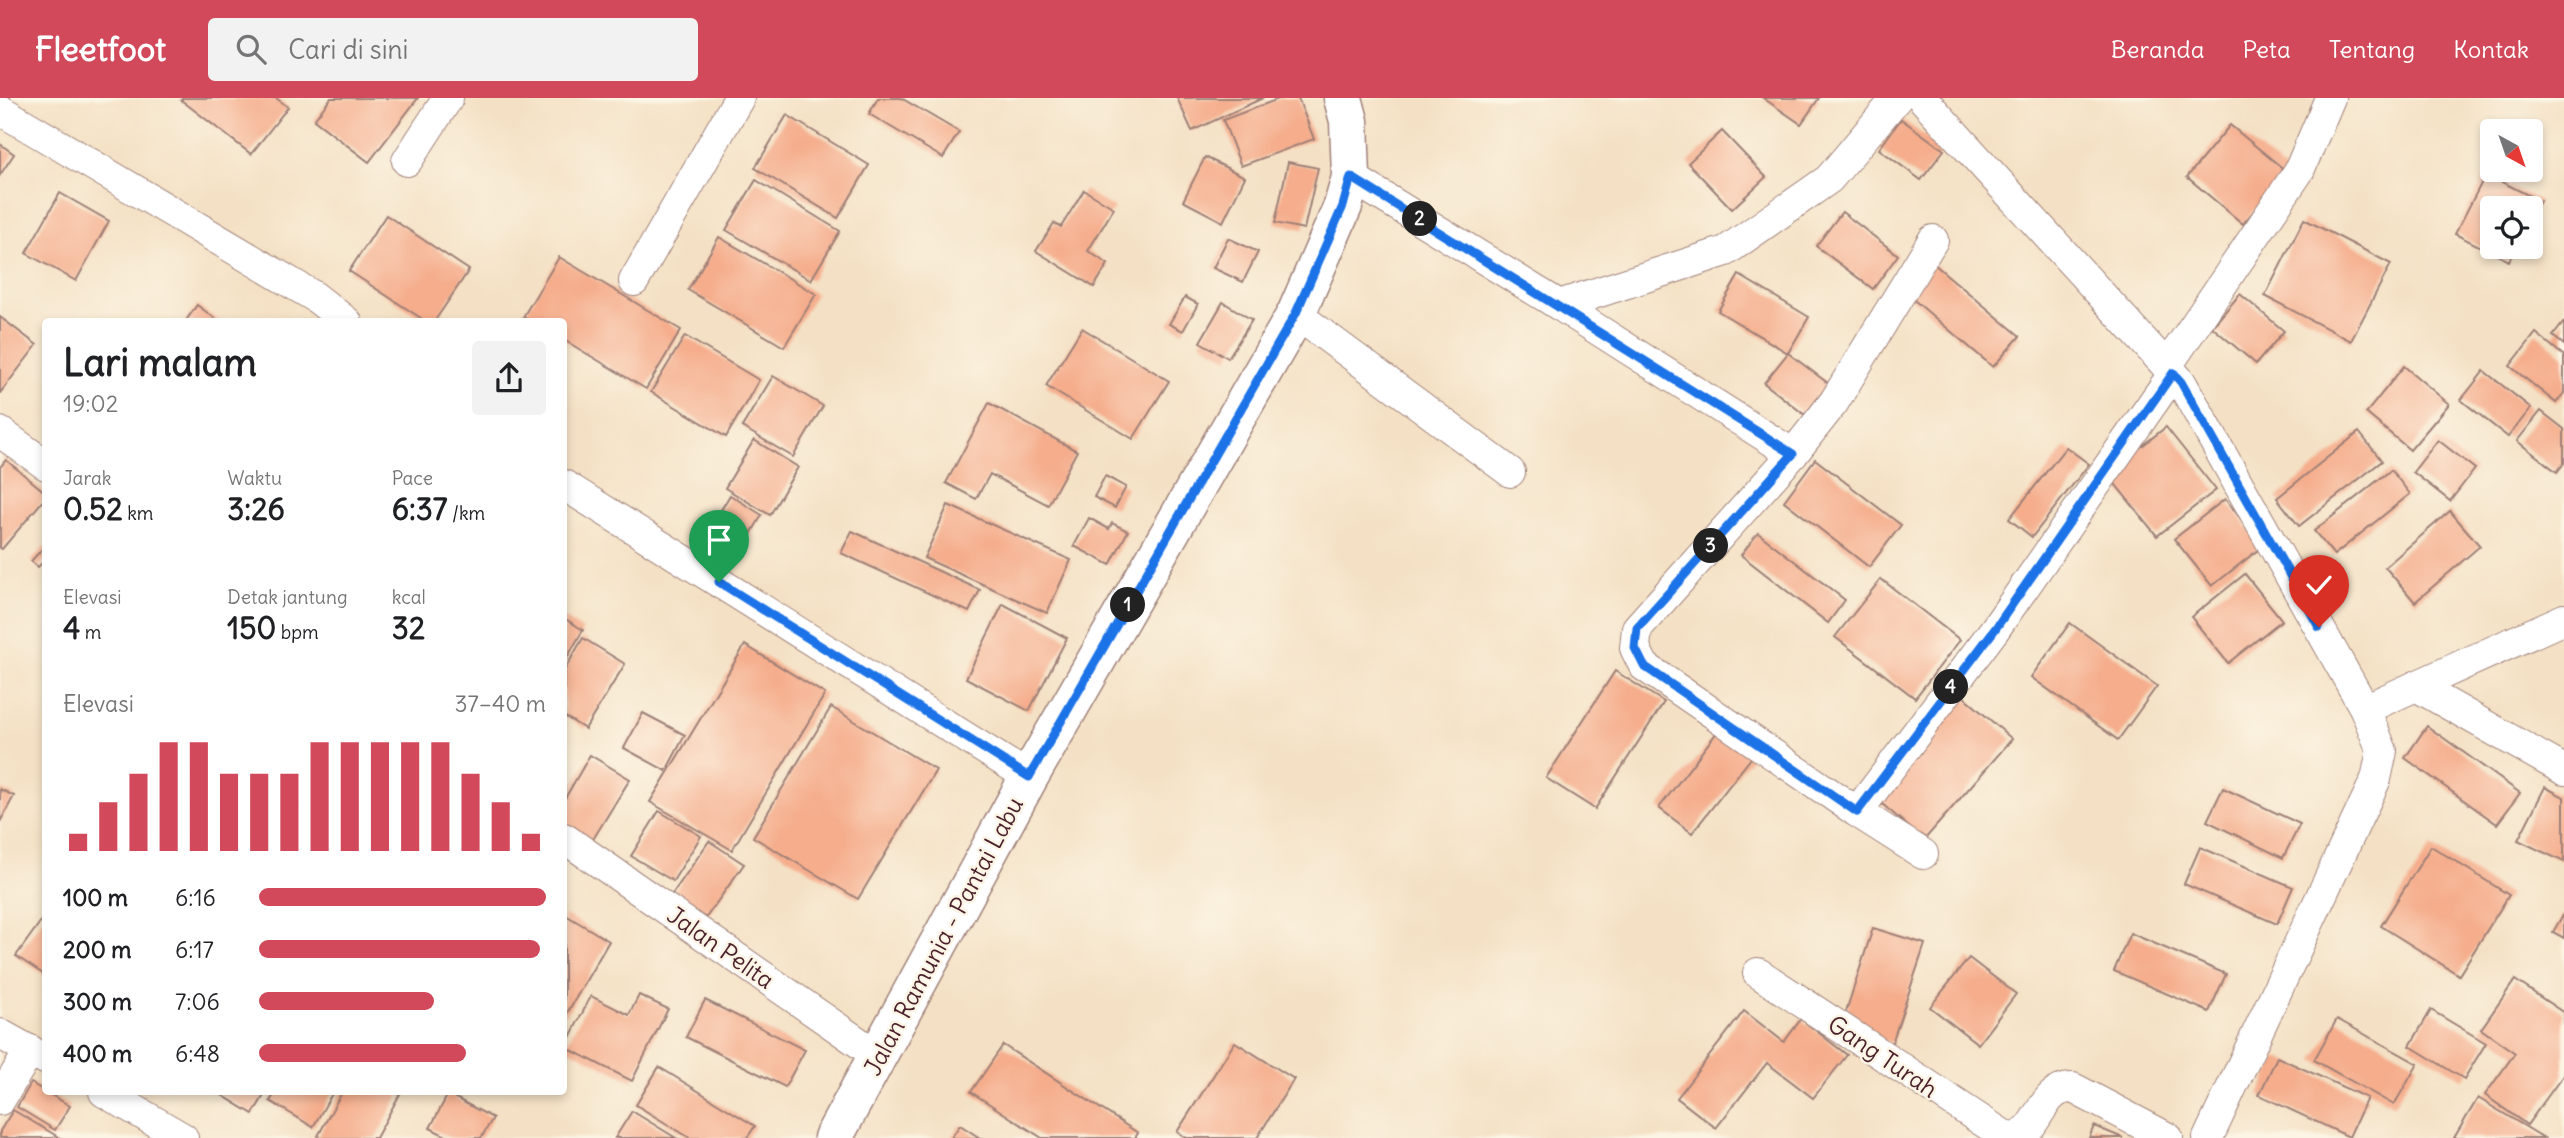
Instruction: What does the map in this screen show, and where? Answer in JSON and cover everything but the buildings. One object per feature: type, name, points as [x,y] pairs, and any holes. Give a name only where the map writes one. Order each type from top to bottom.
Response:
[{"type":"main road","name":"Jalan Ramunia - Pantai Labu","points":[[833,1138],[1029,777],[1296,313],[1343,206],[1351,177],[1349,121],[1343,98]]},
{"type":"street","points":[[407,161],[448,98]]},
{"type":"street","points":[[634,281],[740,98]]},
{"type":"street","points":[[1559,305],[1726,251],[1829,179],[1897,98]]},
{"type":"street","points":[[1922,98],[2181,382],[2365,709],[2382,751],[2376,779],[2208,1138]]},
{"type":"street","points":[[1857,812],[1995,629],[2170,370],[2299,171],[2330,98]]},
{"type":"street","points":[[0,110],[316,297],[342,318]]},
{"type":"street","points":[[1351,177],[1793,454]]},
{"type":"street","points":[[1923,854],[1644,666],[1635,648],[1637,628],[1793,454],[1834,402],[1933,240]]},
{"type":"street","points":[[1296,313],[1510,472]]},
{"type":"street","points":[[0,432],[42,463]]},
{"type":"street","points":[[567,487],[1029,777]]},
{"type":"street","points":[[2365,709],[2564,619]]},
{"type":"street","points":[[2416,686],[2564,770]]},
{"type":"street","name":"Jalan Pelita","points":[[567,840],[878,1056]]},
{"type":"street","name":"Gang Turah","points":[[1758,973],[2008,1138]]},
{"type":"street","points":[[0,1034],[38,1055],[0,1100]]},
{"type":"street","points":[[2016,1138],[2026,1132],[2054,1093],[2063,1088],[2073,1088],[2168,1138]]},
{"type":"street","points":[[117,1095],[143,1101],[183,1138]]},
{"type":"route","points":[[719,582],[1029,777],[1296,313],[1343,206],[1351,177],[1793,454],[1637,628],[1635,648],[1644,666],[1857,812],[1995,629],[2173,373],[2181,382],[2319,627]]}]
